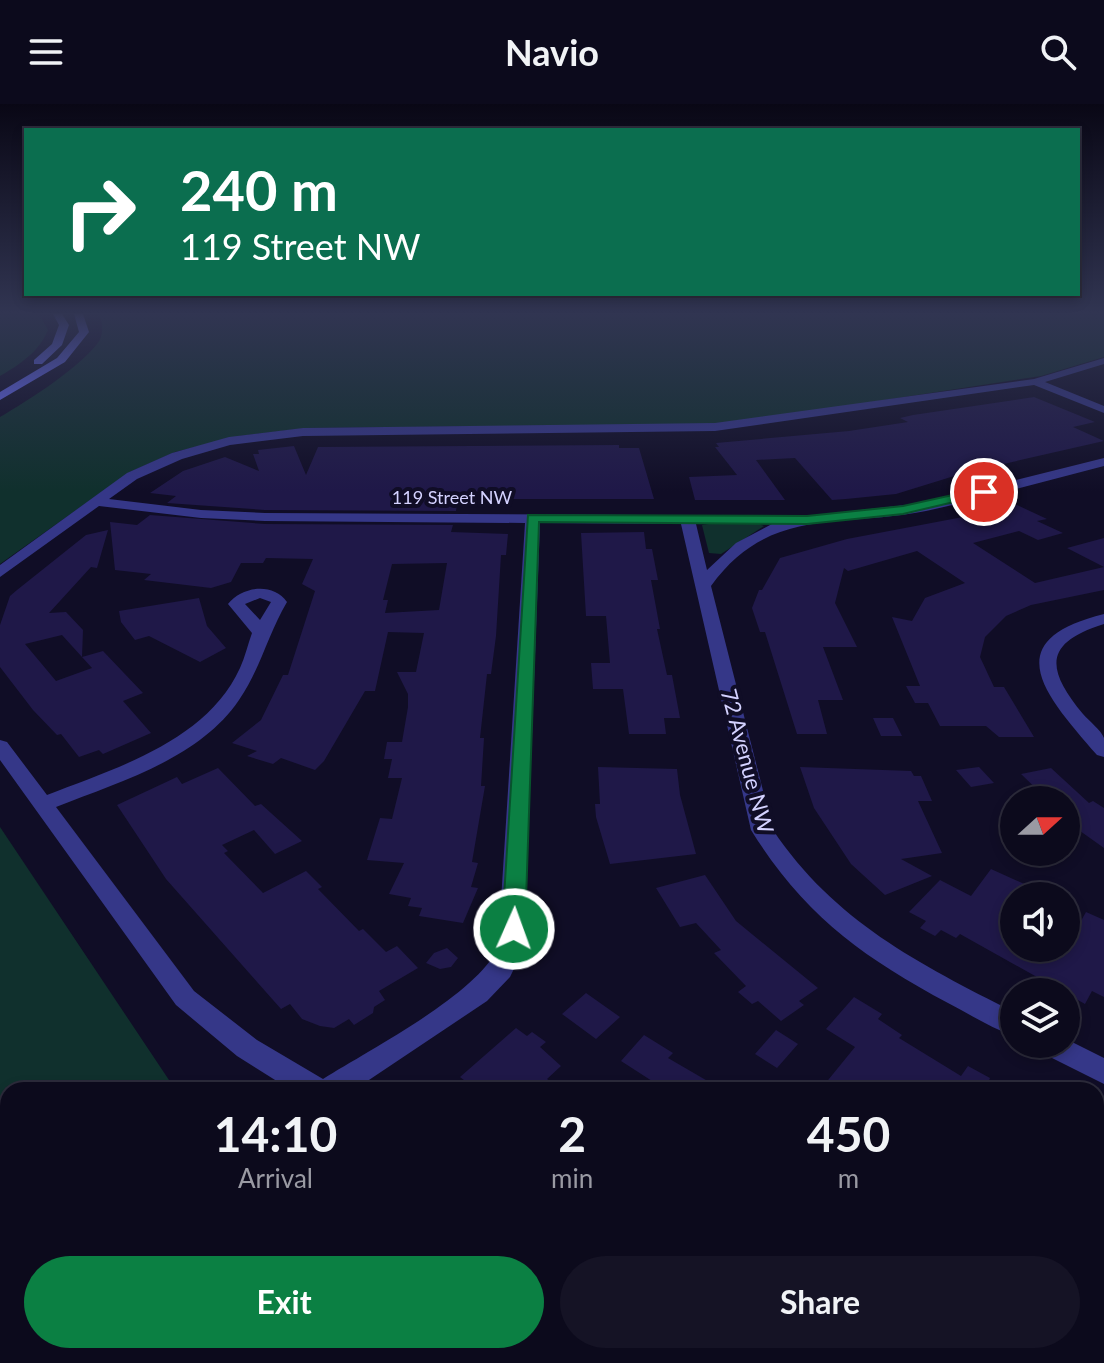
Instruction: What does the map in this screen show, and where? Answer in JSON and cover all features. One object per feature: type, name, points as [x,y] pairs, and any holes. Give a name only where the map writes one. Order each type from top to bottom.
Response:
[{"type":"main road","points":[[0,386],[18,373]]},
{"type":"main road","points":[[0,397],[40,373]]},
{"type":"main road","points":[[0,403],[14,395],[17,387]]},
{"type":"street","points":[[0,572],[132,476],[165,460],[211,445],[266,435],[715,427],[1035,382],[1065,373]]},
{"type":"street","points":[[1035,382],[1104,410]]},
{"type":"street","name":"119 Street NW","points":[[704,585],[721,562],[774,528],[807,520],[924,507],[1104,462]]},
{"type":"street","name":"119 Street NW","points":[[98,502],[201,514],[265,517],[807,520]]},
{"type":"street","points":[[342,1082],[478,994],[501,970],[511,948],[533,518]]},
{"type":"street","name":"72 Avenue NW","points":[[687,518],[762,830],[779,860],[813,901],[864,942],[1000,1017]]},
{"type":"street","points":[[1104,619],[1055,640],[1047,653],[1046,670],[1069,709],[1104,751]]},
{"type":"street","points":[[43,804],[161,755],[199,731],[228,705],[246,680],[261,632]]},
{"type":"street","points":[[0,746],[185,998],[247,1048],[303,1082]]},
{"type":"street","points":[[1077,1058],[1104,1072]]},
{"type":"green space","points":[[66,373],[1052,373],[787,415],[711,424],[307,428],[239,436],[175,452],[130,472],[0,564],[0,417]]},
{"type":"green space","points":[[702,525],[764,526],[721,554],[709,553]]},
{"type":"green space","points":[[0,827],[170,1082],[0,1082]]},
{"type":"building","points":[[1034,397],[1095,422],[1073,427],[1104,441],[964,473],[896,494],[832,500],[795,458],[756,460],[785,500],[695,500],[689,477],[737,475],[715,447],[719,447],[716,443],[849,431],[908,422],[900,418],[913,415]]},
{"type":"building","points":[[619,445],[619,448],[639,448],[654,499],[458,499],[456,511],[265,510],[167,503],[176,496],[150,493],[183,471],[225,457],[259,471],[253,454],[259,454],[258,450],[294,446],[306,475],[318,447]]},
{"type":"building","points":[[990,500],[1006,508],[1017,505],[1047,519],[1037,521],[1063,533],[1038,540],[1019,531],[973,543],[1035,583],[1104,567],[1104,590],[1031,605],[1006,616],[985,637],[980,657],[994,687],[1004,687],[1034,737],[999,737],[986,726],[940,726],[928,703],[915,703],[906,686],[920,686],[892,617],[912,621],[925,598],[965,583],[917,551],[848,571],[844,568],[835,603],[857,647],[823,647],[843,700],[818,700],[827,734],[797,734],[765,632],[760,632],[752,608],[759,590],[762,590],[780,558],[847,539],[984,513]]},
{"type":"building","points":[[150,515],[265,524],[453,525],[451,532],[508,534],[506,555],[501,555],[496,636],[491,674],[487,674],[480,738],[484,738],[481,786],[485,786],[472,862],[478,863],[471,887],[478,888],[463,923],[419,916],[422,908],[408,906],[411,898],[389,894],[404,863],[367,860],[380,818],[392,819],[402,778],[388,778],[392,759],[384,759],[387,742],[402,742],[408,707],[408,694],[397,672],[416,672],[424,633],[388,632],[375,691],[365,691],[324,761],[315,770],[281,758],[273,764],[247,756],[257,751],[232,743],[261,720],[283,675],[288,675],[315,591],[302,584],[313,559],[266,558],[263,563],[241,563],[231,582],[211,588],[144,580],[151,574],[115,570],[110,522],[137,525]],"holes":[[[447,563],[439,610],[385,613],[388,600],[383,600],[392,564]]]},
{"type":"building","points":[[108,530],[97,568],[91,567],[49,613],[66,612],[83,630],[82,657],[103,651],[143,693],[123,701],[151,733],[103,754],[99,750],[79,757],[61,734],[57,735],[33,710],[0,667],[0,625],[10,596],[86,535]],"holes":[[[62,635],[92,668],[56,681],[25,644]]]},
{"type":"building","points":[[644,532],[646,549],[652,549],[658,580],[651,580],[660,629],[657,629],[667,675],[672,675],[680,718],[664,718],[666,734],[629,734],[623,689],[593,689],[591,663],[610,663],[606,616],[586,616],[581,533]]},
{"type":"building","points":[[1104,538],[1104,567],[1067,548]]},
{"type":"building","points":[[199,598],[207,626],[226,648],[200,662],[149,636],[135,640],[121,622],[119,611]]},
{"type":"building","points":[[873,718],[893,718],[902,736],[881,736]]},
{"type":"building","points":[[598,767],[677,769],[680,795],[696,854],[610,864],[596,817],[595,804],[600,804]]},
{"type":"building","points":[[800,767],[911,771],[914,776],[921,776],[932,801],[918,801],[942,853],[901,859],[932,876],[885,895],[851,864],[814,808]]},
{"type":"building","points":[[979,767],[994,783],[971,787],[956,770]]},
{"type":"building","points":[[218,768],[255,806],[261,804],[302,841],[275,854],[254,830],[222,845],[228,851],[224,853],[263,893],[306,871],[322,887],[318,889],[359,931],[363,929],[386,952],[397,946],[418,968],[379,991],[385,1000],[374,1007],[373,1013],[354,1025],[349,1019],[334,1028],[320,1026],[302,1019],[290,1004],[281,1009],[166,879],[117,805],[177,777],[182,784]]},
{"type":"building","points":[[1051,768],[1071,786],[1033,786],[1021,774]]},
{"type":"building","points":[[1080,795],[1089,803],[1093,801],[1104,808],[1104,848],[1080,831]]},
{"type":"building","points":[[991,869],[1020,882],[1000,882],[1000,956],[960,934],[956,938],[941,930],[935,936],[920,928],[926,921],[909,912],[940,880],[971,896]]},
{"type":"building","points":[[705,875],[736,921],[818,988],[799,1001],[804,1005],[781,1021],[758,1001],[752,1004],[738,992],[746,986],[714,953],[721,950],[696,923],[680,927],[656,888]]},
{"type":"building","points":[[1086,912],[1104,920],[1104,997],[1092,991],[1085,1004],[1080,1001],[1080,978],[1039,978],[1010,962],[1080,962],[1080,923]]},
{"type":"building","points":[[447,948],[458,958],[451,967],[440,969],[426,963],[434,953]]},
{"type":"building","points":[[586,993],[620,1017],[596,1039],[562,1014]]},
{"type":"building","points":[[854,997],[882,1014],[878,1019],[902,1035],[899,1038],[961,1076],[968,1066],[990,1078],[988,1082],[827,1082],[855,1047],[826,1029]]},
{"type":"building","points":[[516,1028],[527,1036],[532,1032],[546,1042],[540,1047],[561,1066],[547,1079],[551,1082],[467,1082],[460,1077]]},
{"type":"building","points":[[776,1030],[798,1044],[777,1068],[755,1054]]},
{"type":"building","points":[[644,1035],[673,1053],[668,1058],[709,1082],[654,1082],[621,1061]]},
{"type":"route","points":[[514,929],[533,518],[807,520],[924,507],[984,492]]}]
